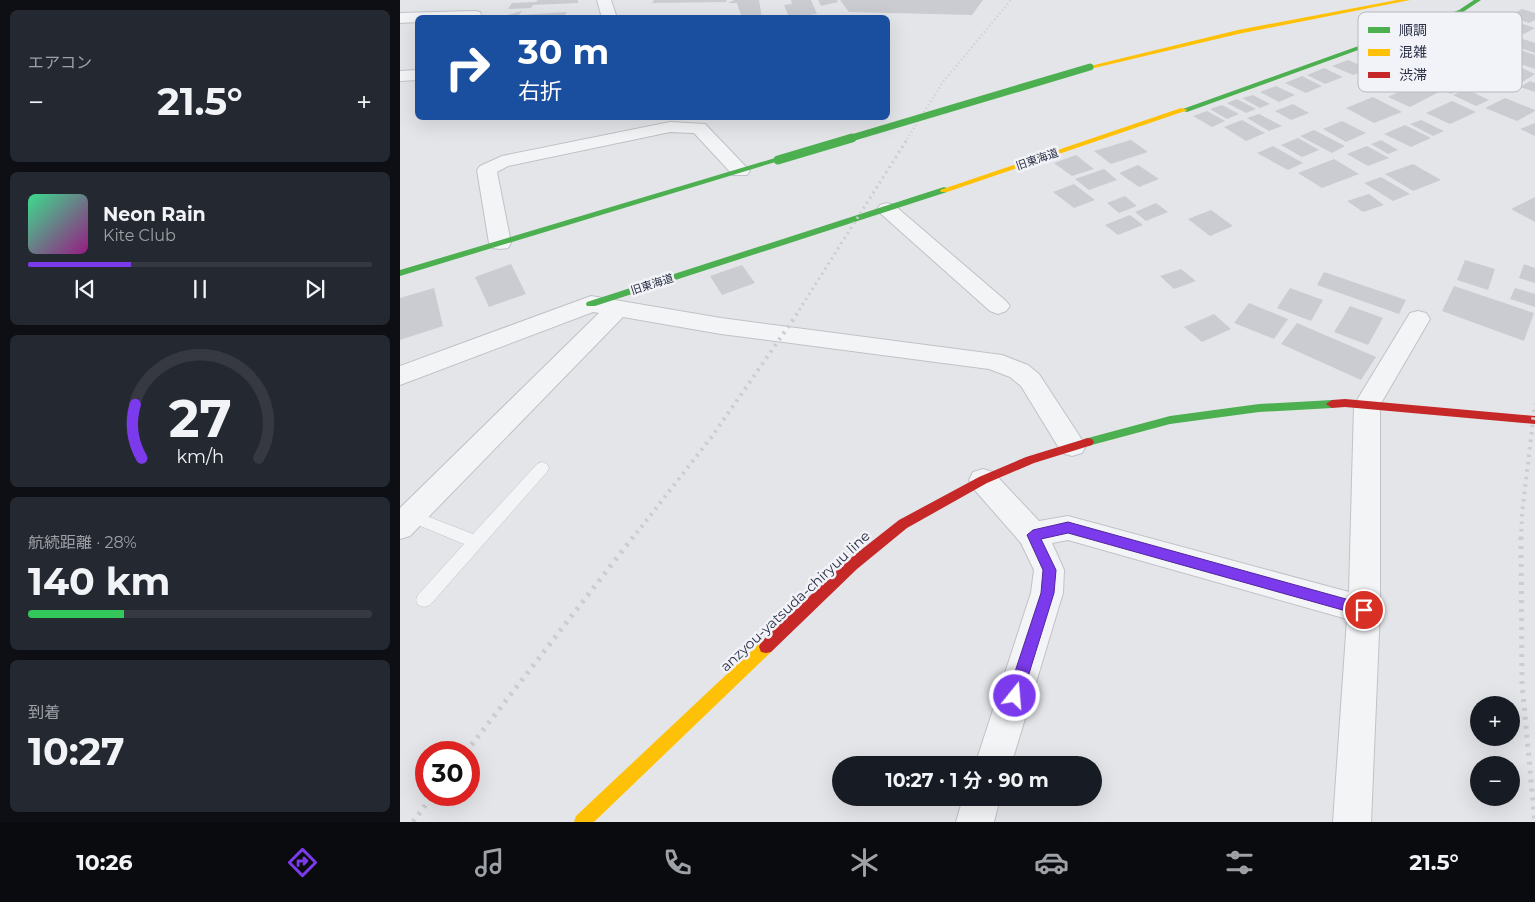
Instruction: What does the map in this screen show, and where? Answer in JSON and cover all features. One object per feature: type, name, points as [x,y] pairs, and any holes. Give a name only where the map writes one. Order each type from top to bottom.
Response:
[{"type":"street","points":[[604,0],[609,15]]},
{"type":"street","points":[[400,273],[1090,67],[1238,32],[1407,0]]},
{"type":"street","name":"旧東海道","points":[[1456,12],[1478,0]]},
{"type":"street","points":[[400,18],[415,17]]},
{"type":"street","name":"旧東海道","points":[[591,304],[1217,100],[1358,48]]},
{"type":"street","points":[[400,76],[415,75]]},
{"type":"street","points":[[500,243],[486,170],[502,162],[670,127],[699,128],[740,171]]},
{"type":"street","points":[[887,209],[998,306]]},
{"type":"street","points":[[400,376],[591,304],[619,307],[721,326],[993,361],[1019,371],[1030,380],[1072,446]]},
{"type":"street","points":[[406,521],[619,307]]},
{"type":"street","points":[[1352,822],[1364,610],[1367,405],[1418,319]]},
{"type":"street","name":"anzyou-yatsuda-chiryuu line","points":[[582,822],[852,565],[903,524],[983,480],[1030,460],[1072,446],[1170,420],[1259,408],[1345,403],[1535,420]]},
{"type":"street","points":[[983,480],[1033,535],[1049,570],[1047,593],[996,756]]},
{"type":"street","points":[[1033,535],[1068,528],[1364,610]]},
{"type":"street","points":[[975,822],[980,806]]},
{"type":"lane","points":[[424,600],[542,468]]},
{"type":"lane","points":[[406,521],[476,542]]},
{"type":"building","points":[[538,0],[578,0],[578,3],[533,5],[531,8],[508,9],[512,3],[536,2]]},
{"type":"building","points":[[654,0],[727,0],[726,2],[652,3]]},
{"type":"building","points":[[734,0],[759,0],[762,15],[741,15],[737,3],[728,3]]},
{"type":"building","points":[[791,0],[811,0],[817,14],[788,15],[784,5],[792,4]]},
{"type":"building","points":[[818,0],[837,0],[838,2],[821,6]]},
{"type":"building","points":[[840,0],[983,0],[972,15],[849,12]]},
{"type":"building","points":[[1522,9],[1535,13],[1535,20],[1529,23],[1522,21],[1522,12],[1516,12]]},
{"type":"building","points":[[522,11],[519,15],[507,15]]},
{"type":"building","points":[[567,12],[565,15],[519,15]]},
{"type":"building","points":[[1522,24],[1535,28],[1522,33]]},
{"type":"building","points":[[1522,39],[1535,43],[1535,53],[1522,49]]},
{"type":"building","points":[[1522,50],[1535,55],[1535,69],[1522,65]]},
{"type":"building","points":[[1348,60],[1358,64],[1358,73],[1353,75],[1332,66]]},
{"type":"building","points":[[1324,68],[1343,77],[1325,84],[1307,75]]},
{"type":"building","points":[[1522,68],[1535,74],[1522,82]]},
{"type":"building","points":[[1302,76],[1322,86],[1306,93],[1285,83]]},
{"type":"building","points":[[1530,81],[1535,83],[1535,92],[1522,88]]},
{"type":"building","points":[[1276,86],[1295,95],[1279,102],[1260,92]]},
{"type":"building","points":[[1398,92],[1439,92],[1410,107],[1388,97]]},
{"type":"building","points":[[1460,92],[1472,92],[1489,100],[1476,106],[1453,95]]},
{"type":"building","points":[[1253,95],[1270,104],[1260,108],[1242,98]]},
{"type":"building","points":[[1373,97],[1402,112],[1374,123],[1346,108]]},
{"type":"building","points":[[1505,98],[1535,111],[1517,121],[1485,108]]},
{"type":"building","points":[[1237,99],[1256,109],[1246,113],[1227,103]]},
{"type":"building","points":[[1452,101],[1476,112],[1450,124],[1426,113]]},
{"type":"building","points":[[1293,104],[1309,113],[1291,120],[1275,111]]},
{"type":"building","points":[[1222,105],[1239,114],[1227,119],[1210,109]]},
{"type":"building","points":[[1207,111],[1225,121],[1212,127],[1193,116]]},
{"type":"building","points":[[1259,114],[1282,126],[1269,131],[1247,118]]},
{"type":"building","points":[[1242,120],[1265,133],[1246,141],[1224,127]]},
{"type":"building","points":[[1421,120],[1444,131],[1433,136],[1410,124]]},
{"type":"building","points":[[1342,121],[1366,133],[1346,142],[1323,129]]},
{"type":"building","points":[[1535,123],[1535,136],[1520,129]]},
{"type":"building","points":[[1405,125],[1431,138],[1411,147],[1384,134]]},
{"type":"building","points":[[1314,130],[1345,146],[1332,153],[1300,136]]},
{"type":"building","points":[[1298,138],[1319,150],[1302,157],[1281,145]]},
{"type":"building","points":[[1131,140],[1148,152],[1111,164],[1094,151]]},
{"type":"building","points":[[1381,140],[1398,150],[1388,154],[1371,144]]},
{"type":"building","points":[[1273,146],[1303,163],[1288,170],[1257,153]]},
{"type":"building","points":[[1367,146],[1389,158],[1368,166],[1347,154]]},
{"type":"building","points":[[1076,155],[1094,169],[1072,176],[1054,163]]},
{"type":"building","points":[[1334,159],[1359,174],[1322,188],[1298,173]]},
{"type":"building","points":[[1413,164],[1441,180],[1413,191],[1385,174]]},
{"type":"building","points":[[1138,165],[1159,179],[1139,187],[1119,173]]},
{"type":"building","points":[[1104,169],[1117,180],[1089,190],[1075,179]]},
{"type":"building","points":[[1381,177],[1410,194],[1393,201],[1364,183]]},
{"type":"building","points":[[1074,184],[1095,200],[1074,208],[1053,192]]},
{"type":"building","points":[[1369,194],[1384,205],[1363,212],[1347,201]]},
{"type":"building","points":[[1125,196],[1137,206],[1119,213],[1107,203]]},
{"type":"building","points":[[1535,197],[1535,222],[1511,209]]},
{"type":"building","points":[[1156,203],[1168,212],[1146,221],[1135,212]]},
{"type":"building","points":[[1211,210],[1233,226],[1210,236],[1188,219]]},
{"type":"building","points":[[1130,215],[1143,225],[1118,235],[1105,225]]},
{"type":"building","points":[[1465,260],[1495,269],[1488,290],[1457,280]]},
{"type":"building","points":[[511,264],[526,294],[489,307],[475,277]]},
{"type":"building","points":[[1524,264],[1535,268],[1535,283],[1519,278]]},
{"type":"building","points":[[742,265],[755,283],[722,295],[710,276]]},
{"type":"building","points":[[1181,269],[1196,281],[1174,289],[1160,276]]},
{"type":"building","points":[[1324,272],[1406,300],[1399,314],[1317,285]]},
{"type":"building","points":[[1454,286],[1534,313],[1524,341],[1442,311]]},
{"type":"building","points":[[434,288],[443,326],[400,340],[400,298]]},
{"type":"building","points":[[1290,288],[1323,300],[1311,321],[1277,308]]},
{"type":"building","points":[[1515,288],[1535,294],[1535,307],[1510,299]]},
{"type":"building","points":[[1249,303],[1288,319],[1274,339],[1234,323]]},
{"type":"building","points":[[1350,306],[1383,318],[1368,345],[1334,332]]},
{"type":"building","points":[[1214,314],[1231,329],[1202,342],[1184,327]]},
{"type":"building","points":[[1297,323],[1376,357],[1361,380],[1281,344]]},
{"type":"railway","points":[[907,139],[943,82],[1011,0]]},
{"type":"railway","points":[[796,315],[908,138]]},
{"type":"railway","points":[[632,539],[713,435],[797,314]]},
{"type":"railway","points":[[1521,539],[1522,514],[1535,404]]},
{"type":"railway","points":[[475,741],[633,537]]},
{"type":"railway","points":[[1521,539],[1522,684],[1535,822]]},
{"type":"railway","points":[[413,822],[425,806]]},
{"type":"traffic: fast","points":[[1458,12],[1478,0]]},
{"type":"traffic: fast","points":[[1184,110],[1358,48]]},
{"type":"traffic: fast","points":[[778,160],[1090,67]]},
{"type":"traffic: fast","points":[[400,273],[778,160]]},
{"type":"traffic: fast","points":[[591,304],[944,190]]},
{"type":"traffic: fast","points":[[1088,442],[1170,420],[1259,408],[1332,404]]},
{"type":"traffic: slow","points":[[1090,67],[1238,32],[1407,0]]},
{"type":"traffic: slow","points":[[944,190],[1184,110]]},
{"type":"traffic: slow","points":[[582,822],[766,647]]},
{"type":"traffic: jam","points":[[1332,404],[1345,403],[1535,420]]},
{"type":"traffic: jam","points":[[766,647],[852,565],[903,524],[983,480],[1030,460],[1088,442]]},
{"type":"route","points":[[1015,696],[1047,593],[1049,570],[1033,535],[1068,528],[1103,536],[1364,610]]}]
